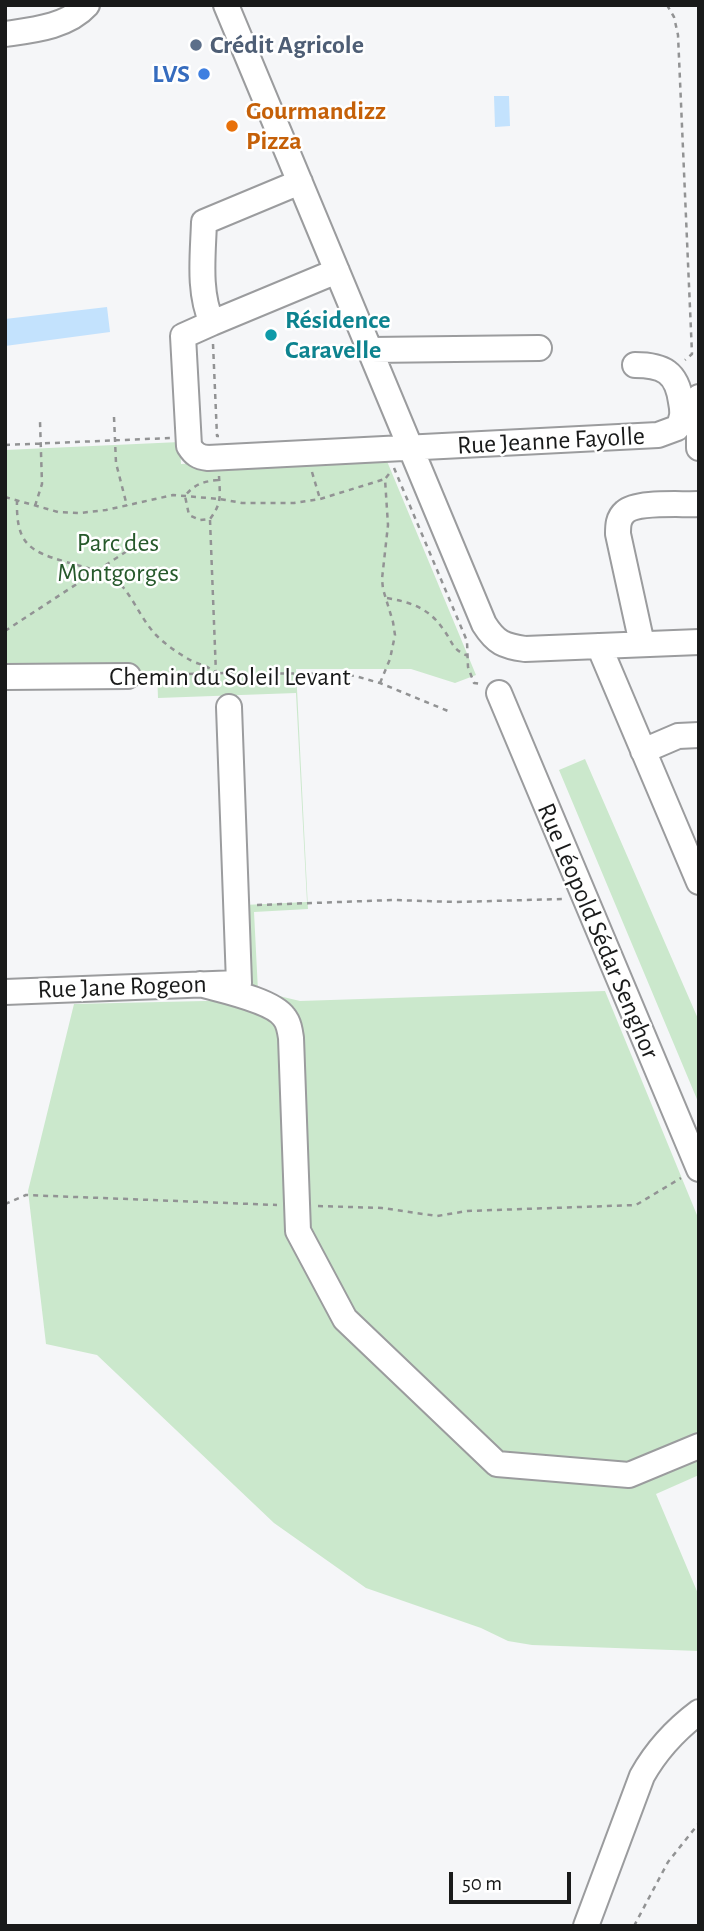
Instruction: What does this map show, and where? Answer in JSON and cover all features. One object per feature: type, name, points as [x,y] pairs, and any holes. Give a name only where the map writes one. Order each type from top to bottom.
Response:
[{"type":"street","points":[[5,34],[55,24],[73,17],[87,5]]},
{"type":"street","points":[[226,5],[484,624],[491,635],[499,643],[525,649],[699,642]]},
{"type":"street","points":[[212,323],[207,313],[203,282],[204,222],[300,182]]},
{"type":"street","points":[[337,271],[183,336],[188,437],[193,452],[199,457],[208,458],[411,448]]},
{"type":"street","points":[[371,350],[539,348]]},
{"type":"street","points":[[635,365],[658,367],[668,373]]},
{"type":"street","name":"Rue Jeanne Fayolle","points":[[411,448],[666,433],[677,428],[683,416],[679,388],[668,373]]},
{"type":"street","points":[[699,397],[699,448]]},
{"type":"street","points":[[642,644],[618,534],[618,522],[625,512],[636,506],[699,504]]},
{"type":"street","points":[[599,646],[643,751],[690,836],[699,882]]},
{"type":"street","name":"Chemin du Soleil Levant","points":[[5,677],[128,676]]},
{"type":"street","name":"Rue Léopold Sédar Senghor","points":[[493,689],[514,731],[584,898],[692,1172]]},
{"type":"street","points":[[229,707],[236,905]]},
{"type":"street","points":[[643,751],[678,736],[699,735]]},
{"type":"street","name":"Rue Jane Rogeon","points":[[5,992],[239,983],[236,905]]},
{"type":"street","points":[[200,984],[262,1002],[283,1015],[291,1038],[298,1231],[345,1319],[497,1464],[629,1475],[699,1446]]},
{"type":"street","points":[[586,1926],[642,1776],[653,1756],[680,1726],[699,1712]]},
{"type":"path","points":[[667,5],[674,17],[678,35],[692,354],[668,373]]},
{"type":"path","points":[[212,323],[217,436],[229,436]]},
{"type":"path","points":[[114,417],[119,478],[127,506]]},
{"type":"path","points":[[35,506],[42,484],[40,421]]},
{"type":"path","points":[[5,445],[188,437]]},
{"type":"path","points":[[5,497],[58,512],[80,513],[173,495],[265,505],[294,503],[320,499],[385,479],[394,467],[467,641],[468,667],[474,683],[493,689]]},
{"type":"path","points":[[311,468],[320,499]]},
{"type":"path","points":[[380,683],[390,659],[395,635],[382,579],[388,525],[385,479]]},
{"type":"path","points":[[210,519],[200,520],[189,515],[185,496],[190,488],[205,481],[219,480]]},
{"type":"path","points":[[216,674],[210,519],[218,508],[220,499]]},
{"type":"path","points":[[17,500],[19,527],[30,547],[43,555],[98,570],[117,579],[155,634],[192,661],[210,667],[216,674]]},
{"type":"path","points":[[5,631],[147,538]]},
{"type":"path","points":[[385,598],[409,602],[428,611],[443,628],[453,647],[468,656]]},
{"type":"path","name":"Chemin du Soleil Levant","points":[[128,676],[355,676],[380,683],[448,711]]},
{"type":"path","points":[[236,905],[584,898]]},
{"type":"path","points":[[5,1203],[26,1195],[382,1208],[436,1216],[467,1211],[636,1205],[692,1172]]},
{"type":"path","points":[[634,1926],[667,1862],[699,1823]]},
{"type":"green space","name":"Parc des Montgorges","points":[[180,442],[181,464],[384,454],[476,675],[455,683],[411,669],[296,669],[308,909],[254,912],[258,991],[300,1001],[605,991],[699,1220],[699,1475],[656,1494],[699,1596],[699,1651],[532,1645],[508,1641],[481,1628],[366,1588],[274,1523],[97,1355],[46,1344],[28,1191],[74,1004],[248,1000],[244,905],[307,902],[296,693],[158,698],[157,671],[5,670],[5,450]]},
{"type":"green space","points":[[585,759],[699,1021],[699,1104],[559,770]]},
{"type":"water","points":[[494,96],[509,96],[510,126],[495,127]]},
{"type":"water","points":[[107,307],[110,332],[5,346],[5,319]]},
{"type":"place","name":"Crédit Agricole","points":[[196,45]]},
{"type":"place","name":"LVS","points":[[204,74]]},
{"type":"place","name":"Gourmandizz Pizza","points":[[232,126]]},
{"type":"place","name":"Résidence Caravelle","points":[[271,335]]}]
